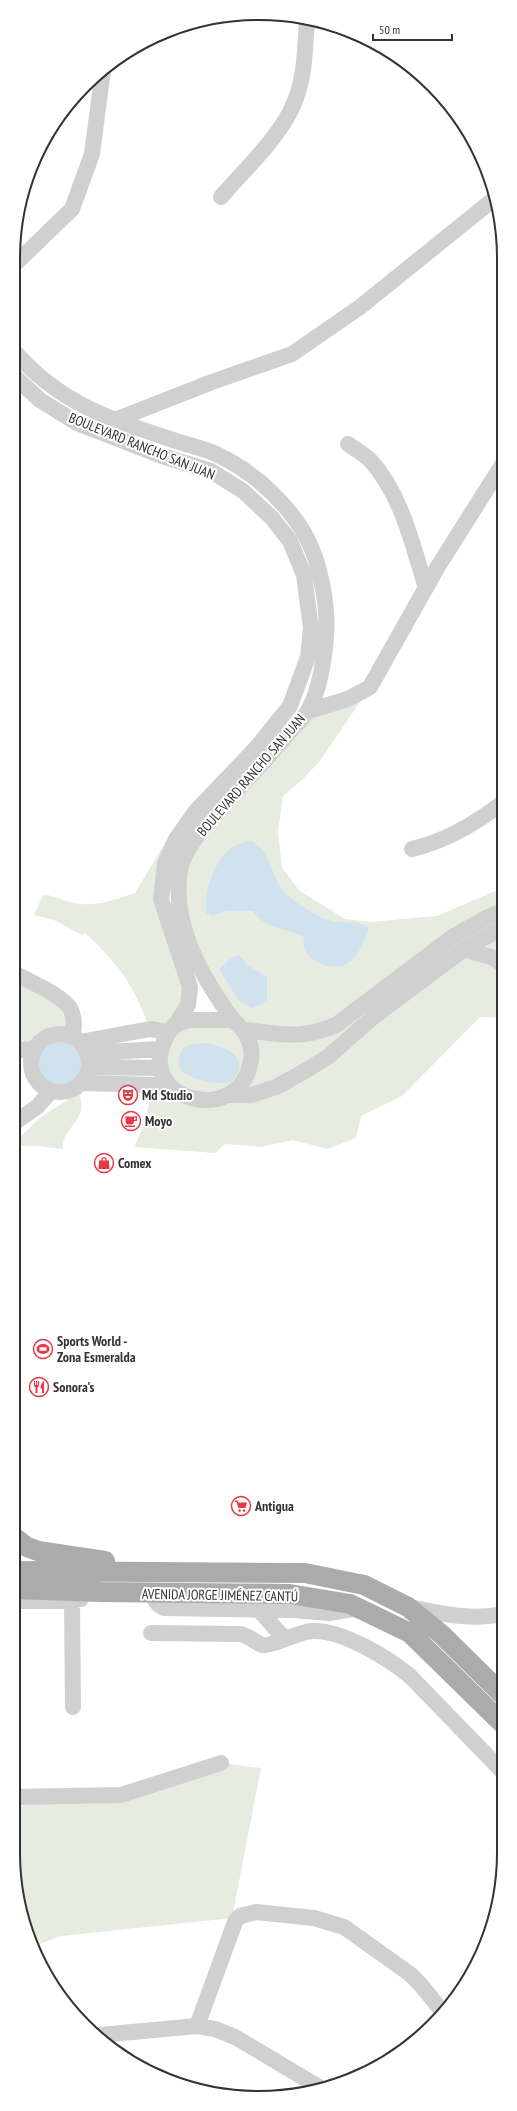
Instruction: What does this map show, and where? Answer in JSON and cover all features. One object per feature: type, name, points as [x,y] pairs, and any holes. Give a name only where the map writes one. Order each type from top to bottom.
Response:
[{"type":"main road","points":[[20,1542],[27,1547],[38,1551],[178,1572]]},
{"type":"main road","name":"AVENIDA JORGE JIMÉNEZ CANTÚ","points":[[20,1570],[305,1573],[364,1585],[408,1607],[440,1634],[497,1689]]},
{"type":"main road","name":"AVENIDA JORGE JIMÉNEZ CANTÚ","points":[[20,1589],[150,1593],[290,1594],[350,1604],[410,1633],[497,1718]]},
{"type":"street","points":[[220,197],[275,134],[290,112],[302,78],[307,25]]},
{"type":"street","points":[[20,259],[72,209],[92,154],[102,78]]},
{"type":"street","points":[[115,420],[212,382],[292,354],[360,307],[490,202]]},
{"type":"street","name":"BOULEVARD RANCHO SAN JUAN","points":[[20,357],[40,378],[70,400],[115,420],[217,454],[244,470],[274,495],[298,523],[313,551],[320,572],[324,587],[327,622],[325,655],[308,711],[265,761],[213,815],[195,838],[180,868],[178,901],[188,945],[208,985],[238,1025],[250,1044],[252,1058],[242,1085],[229,1095]]},
{"type":"street","name":"BOULEVARD RANCHO SAN JUAN","points":[[20,382],[40,400],[77,423],[162,456],[211,471],[243,491],[272,518],[290,541],[304,575],[309,602],[311,628],[308,657],[290,706],[256,748],[195,812],[176,839],[165,864],[161,899],[190,987],[188,1005],[157,1049],[157,1068],[176,1092]]},
{"type":"street","points":[[348,444],[370,460],[391,487],[407,524],[426,588]]},
{"type":"street","points":[[290,706],[308,711],[348,699],[370,687],[426,588],[482,494],[497,472]]},
{"type":"street","points":[[412,849],[433,844],[453,834],[497,805]]},
{"type":"street","points":[[111,1052],[150,1029],[172,1028],[191,1020],[238,1025],[296,1036],[316,1033],[336,1025],[454,936],[497,913]]},
{"type":"street","points":[[157,1049],[111,1052],[82,1050],[60,1034],[51,1035],[43,1039],[35,1049],[31,1063],[32,1072],[43,1086],[52,1091],[62,1092],[71,1090],[81,1083],[105,1082],[157,1085],[188,1098],[202,1100],[217,1099],[229,1095],[251,1095],[276,1087],[329,1056],[372,1018],[464,949],[497,931]]},
{"type":"street","points":[[464,949],[494,958],[497,961]]},
{"type":"street","points":[[20,976],[59,998],[71,1009],[82,1050],[81,1083]]},
{"type":"street","points":[[20,1050],[35,1049]]},
{"type":"street","points":[[111,1052],[157,1068]]},
{"type":"street","points":[[20,1119],[37,1107],[52,1091]]},
{"type":"street","points":[[20,1601],[72,1601],[102,1592]]},
{"type":"street","points":[[150,1593],[158,1604],[164,1608],[276,1609],[328,1613],[358,1608]]},
{"type":"street","points":[[72,1601],[73,1708]]},
{"type":"street","points":[[408,1607],[459,1617],[497,1615]]},
{"type":"street","points":[[258,1609],[290,1636]]},
{"type":"street","points":[[276,1609],[290,1636]]},
{"type":"street","points":[[151,1633],[241,1634],[251,1637],[263,1645],[272,1645],[290,1636],[312,1630],[343,1636],[398,1666],[439,1704],[497,1766]]},
{"type":"street","points":[[20,1797],[121,1795],[221,1763]]},
{"type":"street","points":[[197,2026],[235,1922],[240,1916],[256,1912],[314,1918],[344,1927],[410,1974],[440,2008]]},
{"type":"street","points":[[104,2035],[197,2026],[215,2028],[235,2037],[313,2084]]},
{"type":"shaded area","points":[[370,687],[320,761],[303,779],[283,796],[278,831],[282,868],[300,891],[345,919],[370,922],[437,916],[497,890],[497,1018],[480,1017],[402,1096],[361,1116],[356,1138],[328,1149],[293,1140],[261,1147],[225,1144],[215,1153],[134,1147],[146,1118],[151,1088],[166,1081],[168,1032],[148,1025],[137,997],[123,974],[85,933],[82,935],[54,920],[34,915],[43,895],[52,896],[75,903],[94,904],[108,902],[135,893],[171,833],[161,899],[190,987],[176,1023],[233,1020],[188,945],[180,868],[308,711]]},
{"type":"shaded area","points":[[20,976],[59,998],[73,1037],[20,1050]]},
{"type":"shaded area","points":[[76,1087],[81,1098],[81,1108],[76,1122],[67,1134],[63,1149],[20,1146],[20,1137],[42,1116],[68,1100],[71,1090]]},
{"type":"shaded area","points":[[221,1763],[261,1768],[232,1918],[61,1936],[38,1945],[28,1914],[22,1884],[20,1852],[20,1797],[101,1796]]},
{"type":"water","points":[[251,841],[258,845],[263,851],[282,890],[293,900],[311,912],[331,921],[358,923],[369,929],[360,949],[353,959],[341,966],[327,966],[313,960],[305,949],[304,937],[264,922],[253,911],[226,911],[213,916],[206,913],[206,902],[211,878],[222,857],[230,849]]},
{"type":"water","points":[[239,955],[249,966],[267,977],[267,1000],[252,1008],[238,1000],[219,969],[230,959]]},
{"type":"water","points":[[59,1034],[75,1039],[83,1047],[88,1063],[83,1079],[75,1087],[59,1092],[43,1087],[35,1079],[30,1063],[35,1047],[43,1039]]},
{"type":"water","points":[[206,1043],[230,1051],[238,1059],[238,1071],[233,1080],[225,1083],[211,1082],[195,1078],[180,1069],[179,1062],[182,1049],[188,1045]]},
{"type":"place","name":"Md Studio","points":[[128,1095]]},
{"type":"place","name":"Moyo","points":[[131,1121]]},
{"type":"place","name":"Comex","points":[[104,1163]]},
{"type":"place","name":"Sports World - Zona Esmeralda","points":[[43,1349]]},
{"type":"place","name":"Sonora's","points":[[39,1387]]},
{"type":"place","name":"Antigua","points":[[241,1506]]}]
